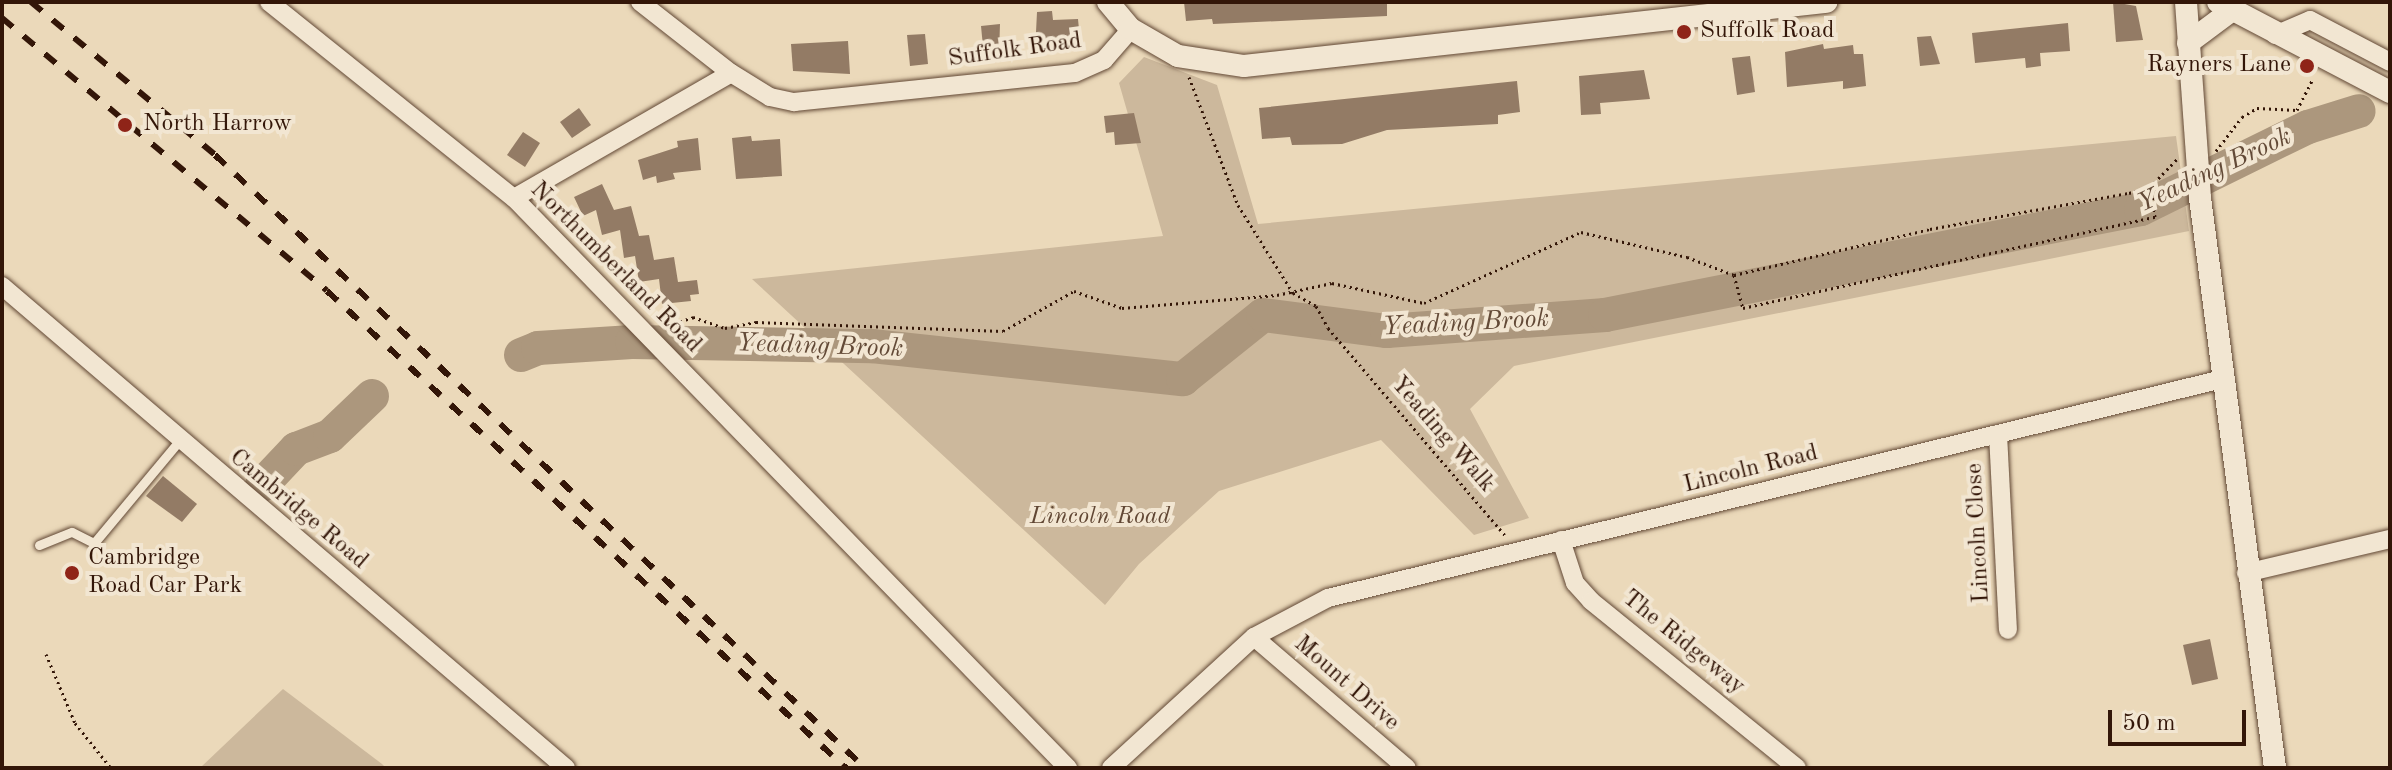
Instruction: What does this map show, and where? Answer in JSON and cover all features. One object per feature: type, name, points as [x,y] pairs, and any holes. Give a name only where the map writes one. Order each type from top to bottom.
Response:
[{"type":"street","name":"Northumberland Road","points":[[269,2],[514,198],[1068,768]]},
{"type":"street","name":"Suffolk Road","points":[[640,2],[731,73],[770,97],[794,102],[1075,73],[1104,60],[1131,29]]},
{"type":"street","points":[[1108,2],[1131,29],[1178,56],[1244,66],[1826,2]]},
{"type":"street","points":[[2186,2],[2199,187],[2246,573],[2275,768]]},
{"type":"street","points":[[2188,43],[2225,7],[2390,92]]},
{"type":"street","points":[[2275,35],[2310,20],[2390,62]]},
{"type":"street","points":[[514,198],[731,73]]},
{"type":"street","name":"Cambridge Road","points":[[2,286],[179,441],[566,768]]},
{"type":"street","name":"Lincoln Road","points":[[1111,768],[1254,637],[1328,598],[2222,379]]},
{"type":"street","name":"Lincoln Close","points":[[1998,434],[2008,630]]},
{"type":"street","points":[[2246,573],[2390,539]]},
{"type":"street","name":"The Ridgeway","points":[[1561,540],[1575,583],[1591,601],[1797,768]]},
{"type":"street","name":"Mount Drive","points":[[1254,637],[1407,768]]},
{"type":"lane","points":[[39,545],[72,532],[94,543],[179,441]]},
{"type":"path","name":"Yeading Walk","points":[[1178,56],[1199,96],[1238,205],[1293,293],[1316,306],[1328,328],[1518,550]]},
{"type":"path","points":[[2209,155],[2223,147],[2242,117],[2257,108],[2297,110],[2312,80]]},
{"type":"path","points":[[657,320],[663,327],[693,317],[725,328],[756,322],[1003,331],[1074,291],[1122,308],[1293,293],[1332,283],[1424,303],[1581,232],[1687,257],[1734,275],[1945,226],[2150,187],[2178,158]]},
{"type":"path","points":[[1734,275],[1743,308],[2155,217],[2150,187]]},
{"type":"path","points":[[46,654],[75,723],[111,768]]},
{"type":"green space","points":[[1144,57],[1217,85],[1258,224],[2176,136],[2189,231],[1514,366],[1470,409],[1529,518],[1474,535],[1381,440],[1219,491],[1139,564],[1105,605],[752,279],[1163,236],[1119,83]]},
{"type":"green space","points":[[283,689],[382,764],[386,768],[200,768]]},
{"type":"building","points":[[1184,2],[1387,2],[1387,16],[1213,24],[1212,19],[1186,21]]},
{"type":"building","points":[[2113,2],[2136,6],[2143,40],[2116,42]]},
{"type":"building","points":[[1052,11],[1053,20],[1078,19],[1081,50],[1035,52],[1037,12]]},
{"type":"building","points":[[2068,23],[2070,51],[2040,53],[2041,66],[2026,68],[2025,58],[1975,63],[1972,33]]},
{"type":"building","points":[[1000,24],[999,55],[984,57],[981,26]]},
{"type":"building","points":[[925,34],[928,64],[910,66],[907,35]]},
{"type":"building","points":[[1931,36],[1940,64],[1920,66],[1917,37]]},
{"type":"building","points":[[848,41],[850,74],[793,71],[791,44]]},
{"type":"building","points":[[1823,44],[1824,49],[1853,45],[1854,54],[1863,54],[1866,86],[1843,89],[1843,81],[1787,87],[1785,52]]},
{"type":"building","points":[[1750,56],[1755,92],[1737,95],[1732,58]]},
{"type":"building","points":[[1644,70],[1650,99],[1600,103],[1601,114],[1581,115],[1579,76]]},
{"type":"building","points":[[1517,81],[1520,112],[1498,115],[1498,124],[1387,130],[1342,144],[1292,145],[1290,137],[1262,139],[1259,108]]},
{"type":"building","points":[[579,108],[591,125],[572,138],[560,122]]},
{"type":"building","points":[[1134,113],[1141,143],[1115,145],[1114,132],[1106,133],[1104,116]]},
{"type":"building","points":[[523,132],[540,143],[525,167],[507,155]]},
{"type":"building","points":[[751,136],[752,141],[780,139],[782,176],[736,179],[732,138]]},
{"type":"building","points":[[698,138],[701,170],[673,173],[675,179],[657,183],[656,176],[643,180],[638,160],[678,147],[677,141]]},
{"type":"building","points":[[602,184],[614,210],[631,206],[639,236],[649,235],[654,260],[674,257],[678,282],[697,280],[699,294],[690,295],[691,301],[662,304],[659,279],[639,282],[635,256],[624,258],[620,230],[602,235],[596,210],[583,216],[574,197]]},
{"type":"building","points":[[163,476],[197,504],[182,522],[146,496]]},
{"type":"building","points":[[2210,639],[2218,679],[2192,685],[2183,645]]},
{"type":"waterway","name":"Yeading Brook","points":[[521,355],[538,348],[632,342],[872,346],[1183,379],[1263,315],[1387,331],[1605,315],[2141,209],[2308,127],[2359,111]]},
{"type":"waterway","name":"Yeading Brook","points":[[262,485],[296,449],[330,436],[372,396]]},
{"type":"railway","points":[[31,2],[215,155],[865,768]]},
{"type":"railway","points":[[2,18],[327,291],[846,768]]},
{"type":"place","name":"Suffolk Road","points":[[1684,32]]},
{"type":"place","name":"Rayners Lane","points":[[2307,66]]},
{"type":"place","name":"North Harrow","points":[[125,125]]},
{"type":"place","name":"Cambridge Road Car Park","points":[[72,573]]}]
